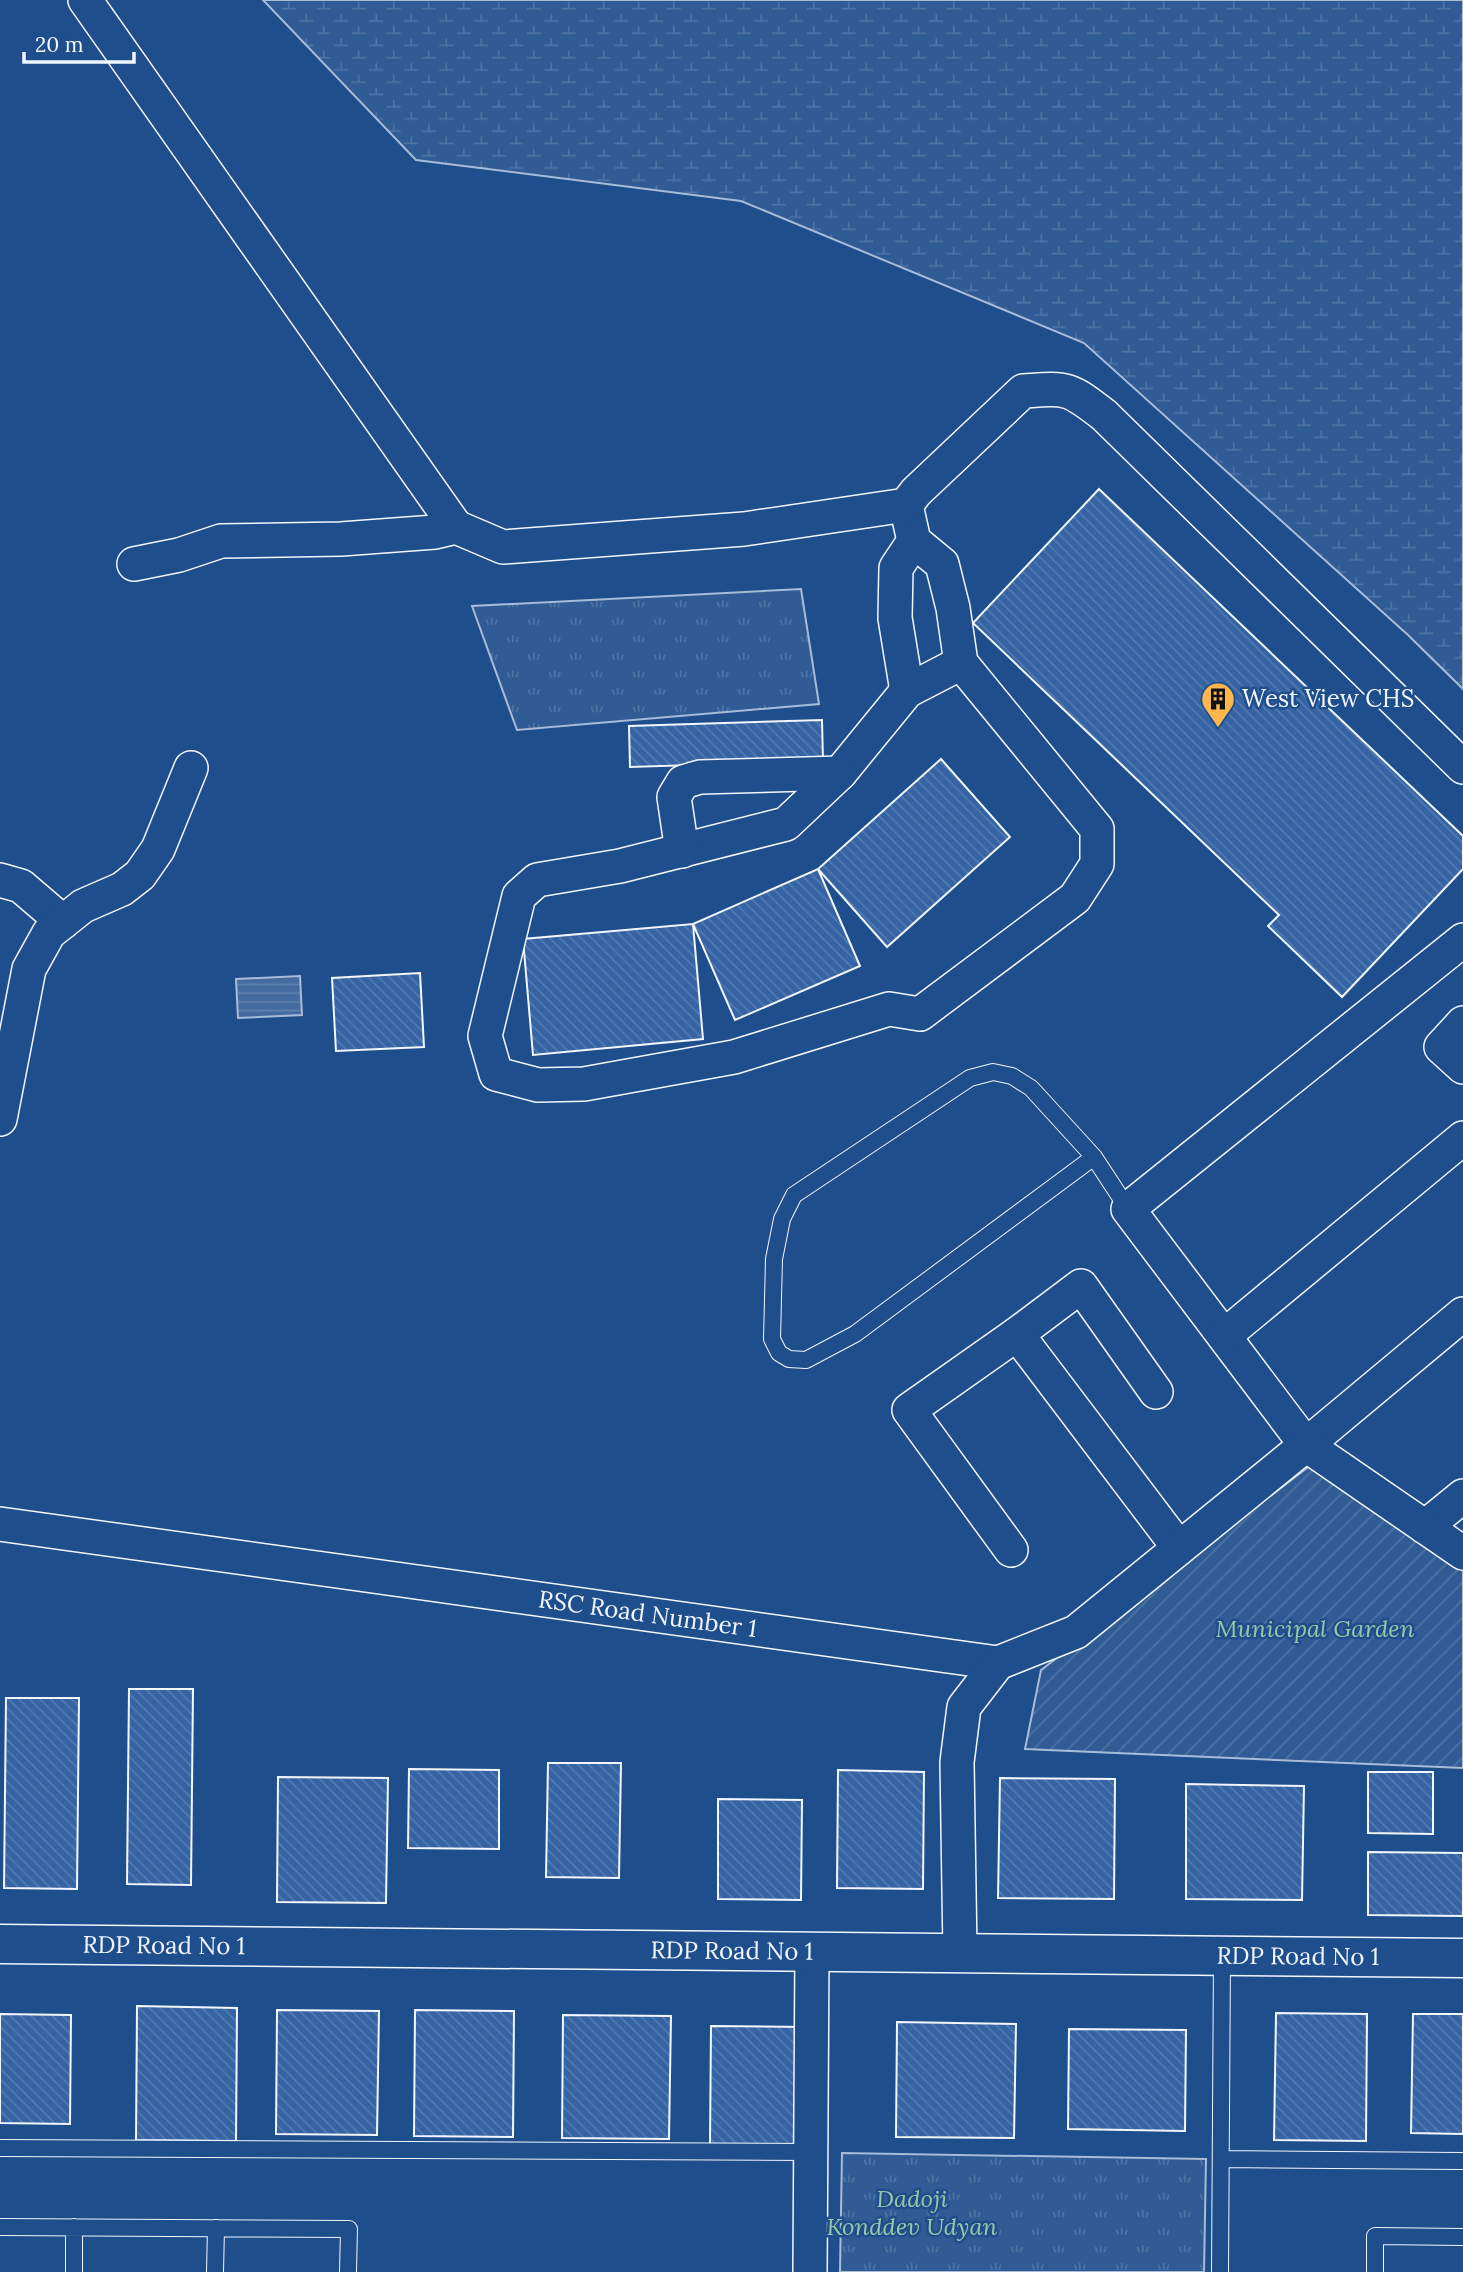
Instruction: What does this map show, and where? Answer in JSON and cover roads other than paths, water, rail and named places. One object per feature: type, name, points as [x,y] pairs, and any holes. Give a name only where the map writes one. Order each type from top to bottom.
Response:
[{"type":"street","points":[[85,0],[456,527],[503,547],[744,529],[906,505],[916,492],[1023,391],[1060,389],[1076,393],[1104,415],[1463,767]]},
{"type":"street","points":[[906,505],[914,541],[942,564],[953,608],[961,663],[1097,828],[1097,864],[1075,898],[920,1014],[890,1009],[734,1057],[584,1084],[538,1085],[496,1074],[485,1036],[519,896],[537,880],[620,866],[786,824],[839,773],[907,691],[961,663]]},
{"type":"street","points":[[134,564],[179,555],[220,541],[341,539],[435,532],[456,527]]},
{"type":"street","points":[[907,691],[895,618],[895,568],[914,541]]},
{"type":"street","points":[[0,1119],[29,969],[49,933],[83,906],[122,889],[140,875],[158,849],[191,768]]},
{"type":"street","points":[[682,850],[674,797],[683,782],[700,777],[839,773]]},
{"type":"street","points":[[0,880],[21,886],[63,922]]},
{"type":"street","points":[[1462,942],[1128,1209],[1306,1445],[1463,1553]]},
{"type":"street","points":[[1463,1023],[1441,1047],[1463,1067]]},
{"type":"street","points":[[1224,1336],[1463,1138]]},
{"type":"street","points":[[1011,1550],[909,1410],[1081,1286],[1156,1392]]},
{"type":"street","points":[[960,1953],[957,1762],[964,1707],[998,1663],[1076,1632],[1463,1314]]},
{"type":"street","points":[[1017,1334],[1179,1548]]},
{"type":"street","points":[[1425,1527],[1463,1496]]},
{"type":"street","name":"RSC Road Number 1","points":[[0,1524],[998,1663]]},
{"type":"street","name":"RDP Road No 1","points":[[0,1944],[1463,1958]]},
{"type":"street","points":[[810,2272],[812,1951]]},
{"type":"lane","points":[[1094,1157],[855,1334],[806,1360],[789,1359],[779,1353],[772,1339],[774,1259],[782,1219],[793,1195],[970,1078],[993,1072],[1012,1076],[1031,1088],[1094,1157],[1128,1209]]},
{"type":"lane","points":[[1220,2272],[1222,1956]]},
{"type":"lane","points":[[0,2148],[811,2152]]},
{"type":"lane","points":[[1221,2158],[1463,2161]]},
{"type":"lane","points":[[0,2227],[349,2229],[348,2272]]},
{"type":"lane","points":[[74,2227],[74,2272]]},
{"type":"lane","points":[[215,2272],[216,2228]]},
{"type":"lane","points":[[1375,2272],[1375,2236],[1463,2237]]},
{"type":"place","name":"West View CHS","points":[[1218,729]]},
{"type":"park label","name":"Municipal Garden","points":[[1315,1629]]},
{"type":"park label","name":"Dadoji Konddev Udyan","points":[[912,2213]]}]
